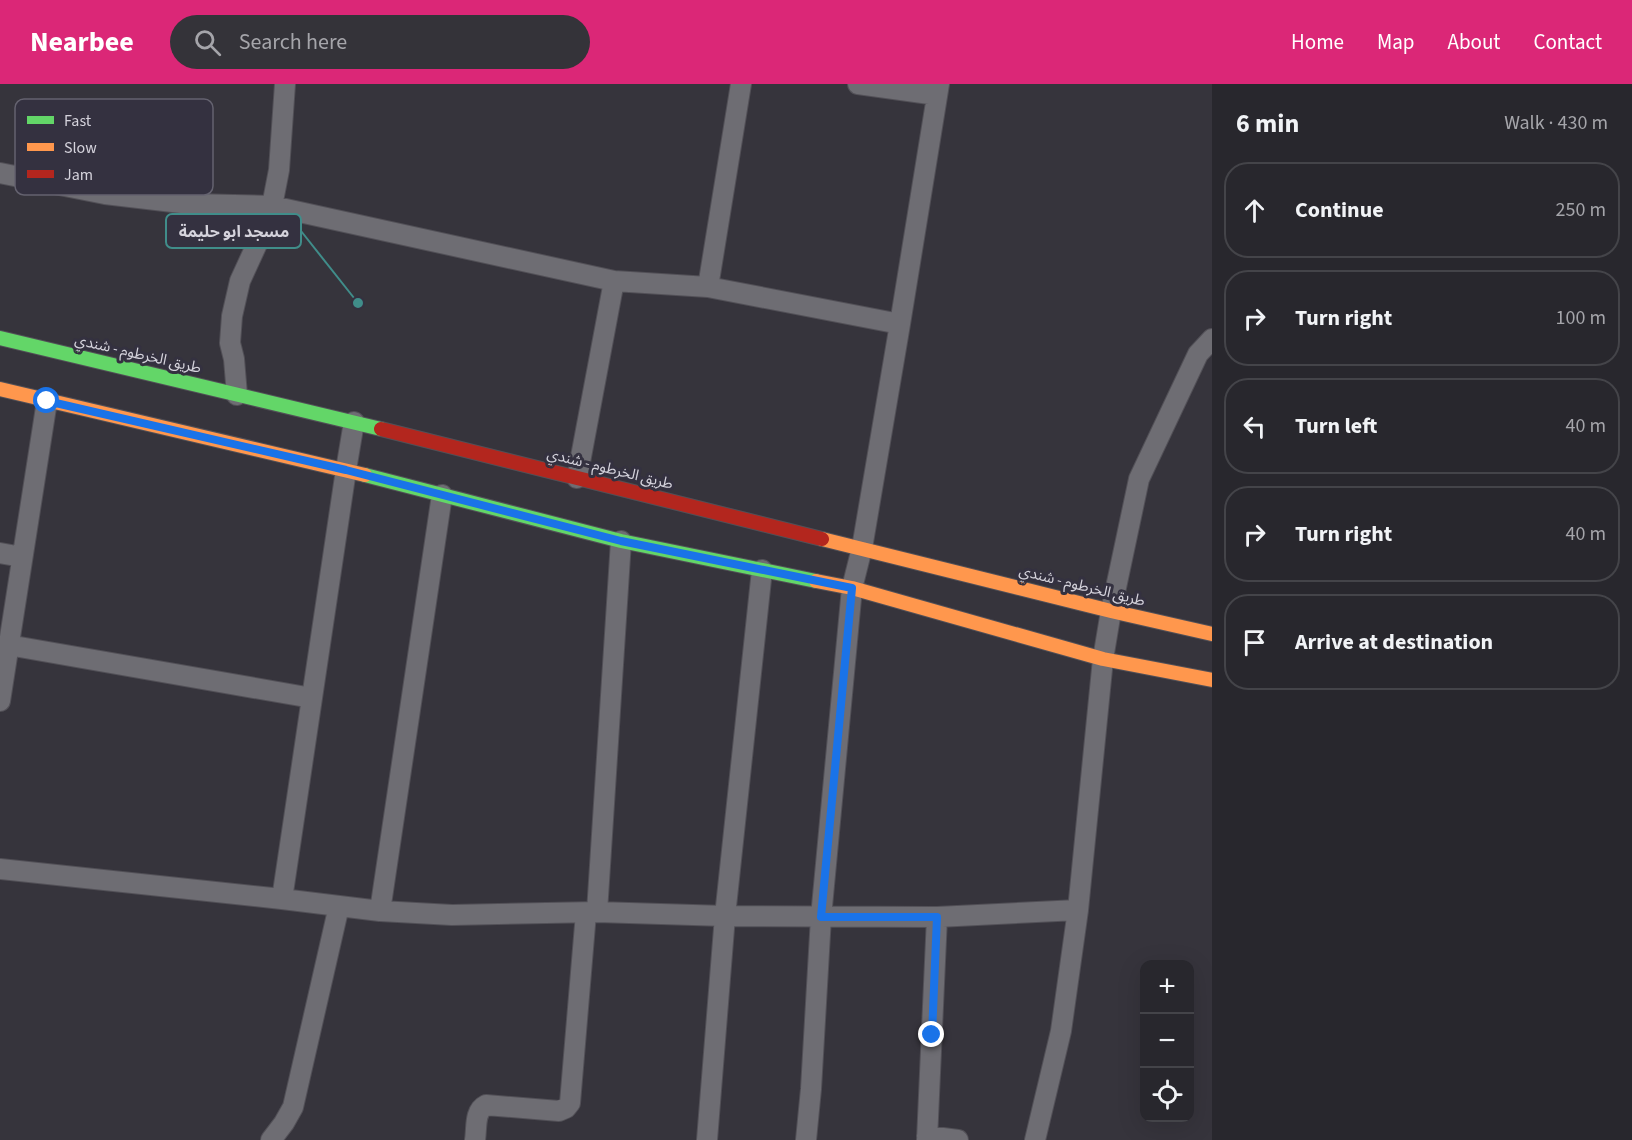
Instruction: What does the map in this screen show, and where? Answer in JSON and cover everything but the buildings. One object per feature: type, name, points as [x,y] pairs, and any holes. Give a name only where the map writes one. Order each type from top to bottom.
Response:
[{"type":"main road","name":"طريق الخرطوم - شندي","points":[[0,338],[354,422],[1111,611],[1212,634]]},
{"type":"main road","points":[[0,389],[346,470],[621,541],[852,588],[1103,659],[1212,680]]},
{"type":"street","points":[[237,395],[234,359],[230,343],[232,316],[240,281],[268,220],[272,206],[279,170],[285,84]]},
{"type":"street","points":[[708,287],[741,84]]},
{"type":"street","points":[[806,1140],[821,917],[852,588],[862,548],[938,90],[858,84]]},
{"type":"street","points":[[0,173],[15,176]]},
{"type":"street","points":[[114,195],[190,204],[272,206],[614,281],[708,287],[900,324]]},
{"type":"street","points":[[577,478],[614,281]]},
{"type":"street","points":[[1038,1140],[1061,1031],[1078,910],[1103,659],[1139,479],[1198,354],[1212,339]]},
{"type":"street","points":[[0,701],[47,401]]},
{"type":"street","points":[[282,899],[354,422]]},
{"type":"street","points":[[380,911],[442,495]]},
{"type":"street","points":[[475,1140],[478,1112],[486,1105],[559,1111],[570,1103],[591,913],[621,541]]},
{"type":"street","points":[[0,553],[22,557]]},
{"type":"street","points":[[707,1140],[725,916],[762,570]]},
{"type":"street","points":[[8,645],[312,698]]},
{"type":"street","points":[[0,869],[380,911],[452,915],[591,913],[937,917],[1078,910]]},
{"type":"street","points":[[271,1140],[293,1107],[339,906]]},
{"type":"street","points":[[937,917],[927,1138],[958,1140]]},
{"type":"traffic: fast","points":[[0,338],[381,429]]},
{"type":"traffic: fast","points":[[365,475],[621,541],[816,581]]},
{"type":"traffic: slow","points":[[0,389],[365,475]]},
{"type":"traffic: slow","points":[[822,539],[1212,634]]},
{"type":"traffic: slow","points":[[816,581],[852,588],[1103,659],[1212,680]]},
{"type":"traffic: jam","points":[[381,429],[822,539]]},
{"type":"place","name":"مسجد ابو حليمة","points":[[358,303]]},
{"type":"route","points":[[47,401],[346,470],[621,541],[852,588],[821,917],[937,917],[932,1035]]}]
